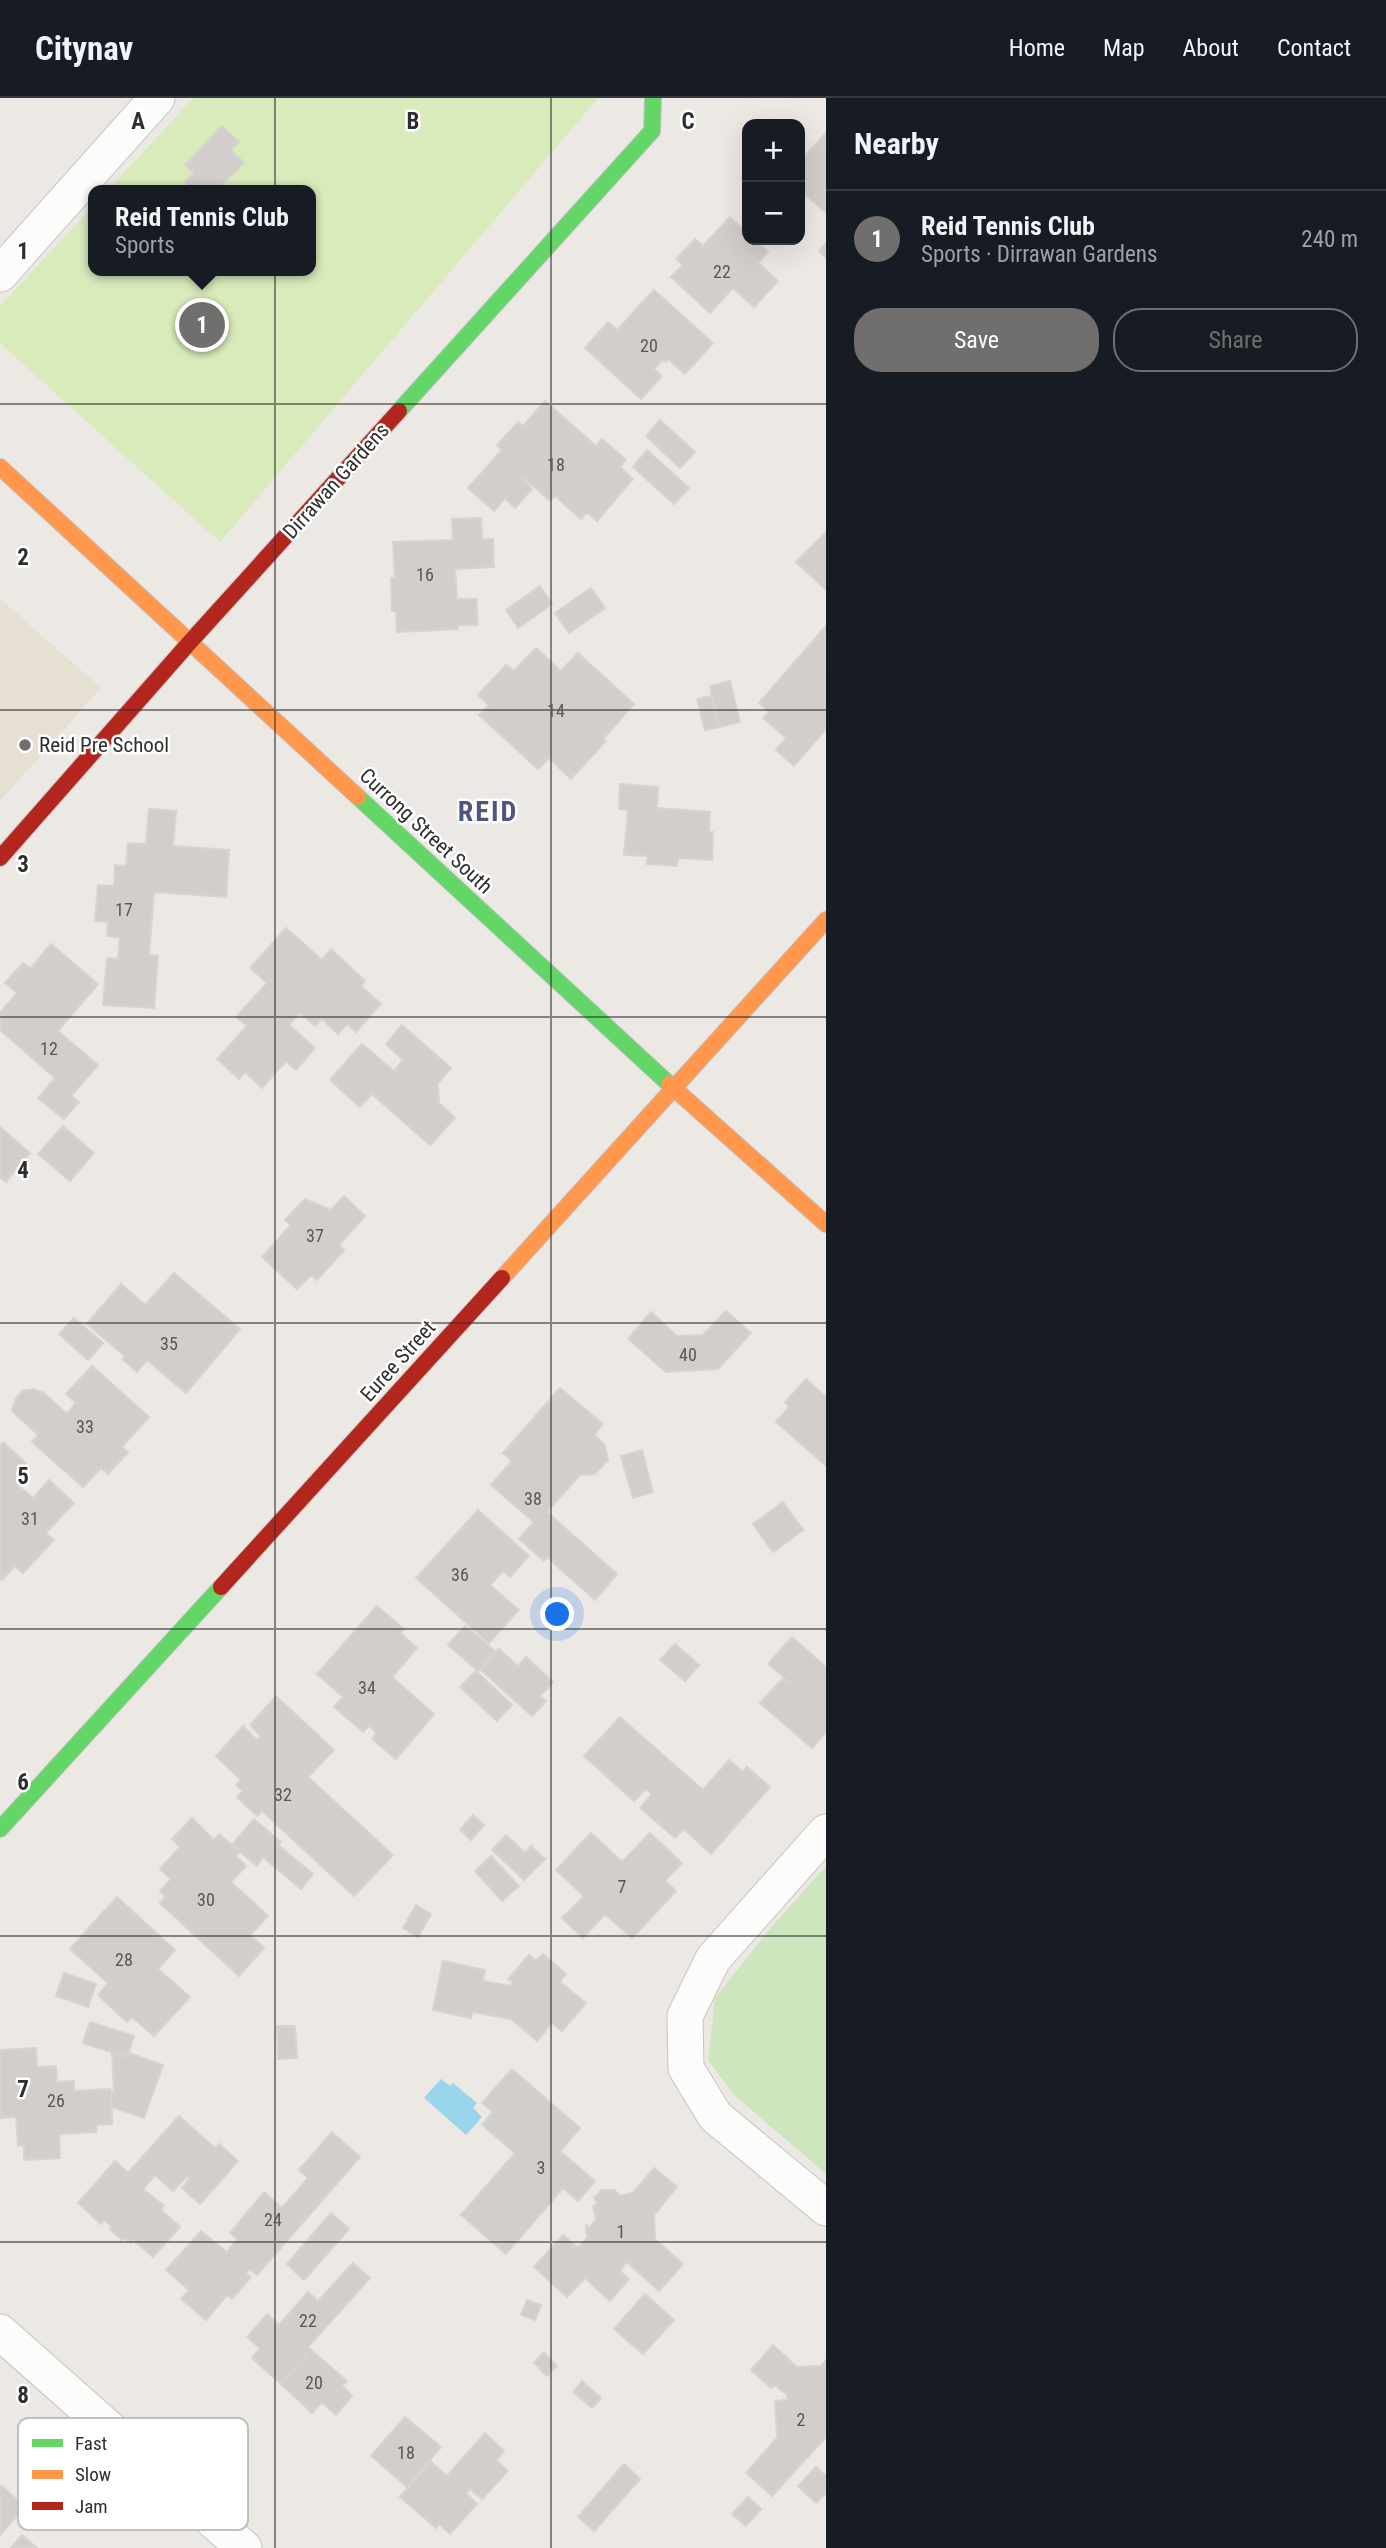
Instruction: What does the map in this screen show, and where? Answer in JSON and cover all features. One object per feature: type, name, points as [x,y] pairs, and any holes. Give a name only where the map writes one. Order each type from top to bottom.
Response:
[{"type":"street","points":[[0,274],[157,98]]},
{"type":"street","name":"Dirrawan Gardens","points":[[0,858],[190,642],[652,131],[653,98]]},
{"type":"street","name":"Currong Street South","points":[[0,467],[675,1089],[826,1224]]},
{"type":"street","name":"Euree Street","points":[[0,1829],[826,920]]},
{"type":"street","points":[[826,1832],[713,1959],[685,2016],[686,2068],[715,2116],[826,2208]]},
{"type":"street","points":[[0,2332],[97,2418]]},
{"type":"street","points":[[224,2530],[244,2548]]},
{"type":"shaded area","name":"Reid Pre School","points":[[0,599],[101,688],[0,801]]},
{"type":"green space","points":[[194,98],[598,98],[220,542],[0,343],[0,306],[88,211],[88,276],[316,276],[316,185],[113,185]]},
{"type":"green space","points":[[826,1866],[826,2174],[733,2094],[708,2060],[715,1998],[768,1931]]},
{"type":"water","points":[[441,2079],[450,2086],[453,2083],[477,2103],[473,2108],[482,2117],[466,2135],[424,2098]]},
{"type":"building","points":[[222,126],[239,142],[231,150],[244,163],[221,185],[188,185],[185,182],[194,173],[185,165]]},
{"type":"building","points":[[826,133],[825,212],[805,194],[805,156]]},
{"type":"building","points":[[730,217],[742,228],[742,245],[760,245],[768,252],[758,263],[778,281],[754,307],[733,288],[710,313],[671,277],[683,265],[676,259],[695,239],[703,246]]},
{"type":"building","points":[[826,243],[826,258],[819,251]]},
{"type":"building","points":[[654,290],[713,343],[685,374],[668,359],[666,362],[662,360],[654,369],[662,376],[641,399],[585,348],[608,322],[617,330]]},
{"type":"building","points":[[545,401],[596,446],[602,439],[626,460],[620,467],[633,479],[597,521],[587,512],[581,519],[555,496],[550,501],[524,478],[522,479],[532,489],[515,508],[505,498],[494,511],[468,488],[502,450],[497,445],[518,422],[523,426]]},
{"type":"building","points":[[660,420],[695,452],[680,468],[646,436]]},
{"type":"building","points":[[647,450],[689,488],[674,504],[633,467]]},
{"type":"building","points":[[481,518],[482,540],[493,539],[494,567],[455,569],[457,599],[476,599],[478,625],[458,625],[458,629],[397,632],[396,611],[392,611],[391,578],[395,578],[393,542],[453,540],[452,519]]},
{"type":"building","points":[[826,532],[826,589],[825,589],[796,562]]},
{"type":"building","points":[[540,586],[552,604],[518,628],[506,610]]},
{"type":"building","points":[[591,588],[605,608],[569,633],[555,613]]},
{"type":"building","points":[[825,627],[826,729],[794,766],[776,750],[786,738],[763,718],[769,712],[759,703]]},
{"type":"building","points":[[536,648],[561,671],[578,653],[634,704],[603,739],[606,741],[571,779],[549,758],[538,769],[479,715],[489,705],[478,695],[506,665],[514,671]]},
{"type":"building","points":[[730,681],[740,722],[719,727],[710,686]]},
{"type":"building","points":[[712,696],[719,727],[705,730],[697,699]]},
{"type":"building","points":[[620,784],[658,787],[657,808],[710,812],[709,832],[713,832],[712,860],[678,858],[677,866],[647,864],[647,856],[624,855],[628,810],[619,809]]},
{"type":"building","points":[[149,809],[176,811],[173,846],[229,850],[226,897],[154,892],[149,955],[158,956],[154,1008],[103,1005],[107,958],[118,959],[120,938],[107,936],[108,922],[95,921],[98,885],[114,886],[115,865],[126,866],[128,843],[146,844]]},
{"type":"building","points":[[286,928],[322,960],[331,949],[365,981],[361,986],[381,1004],[356,1032],[347,1024],[338,1034],[322,1019],[315,1026],[300,1013],[289,1025],[315,1048],[296,1070],[286,1061],[262,1088],[245,1072],[239,1079],[217,1059],[247,1026],[236,1017],[267,983],[250,968]]},
{"type":"building","points":[[51,944],[98,984],[58,1031],[98,1065],[71,1096],[79,1102],[64,1119],[38,1098],[55,1078],[0,1030],[0,1013],[17,993],[5,983],[23,963],[30,969]]},
{"type":"building","points":[[402,1025],[451,1068],[438,1083],[439,1103],[455,1118],[430,1145],[372,1094],[360,1107],[330,1080],[362,1044],[394,1071],[403,1060],[386,1044]]},
{"type":"building","points":[[63,1126],[94,1153],[70,1181],[38,1154]]},
{"type":"building","points":[[0,1127],[30,1153],[6,1182],[0,1177]]},
{"type":"building","points":[[344,1196],[365,1216],[339,1245],[344,1250],[317,1280],[311,1275],[297,1289],[262,1257],[291,1225],[285,1220],[305,1199],[331,1210]]},
{"type":"building","points":[[174,1273],[240,1329],[186,1393],[147,1360],[137,1372],[122,1359],[125,1356],[87,1324],[121,1284],[145,1305]]},
{"type":"building","points":[[726,1311],[751,1333],[718,1369],[666,1372],[628,1339],[651,1312],[677,1336],[703,1335]]},
{"type":"building","points":[[74,1318],[103,1343],[88,1360],[59,1334]]},
{"type":"building","points":[[92,1366],[149,1417],[122,1447],[128,1452],[108,1474],[101,1468],[83,1487],[32,1442],[38,1435],[12,1411],[15,1400],[22,1391],[34,1389],[44,1393],[67,1414],[76,1403],[66,1394]]},
{"type":"building","points":[[806,1379],[826,1397],[826,1466],[776,1422],[789,1407],[785,1402]]},
{"type":"building","points":[[560,1388],[603,1424],[594,1435],[605,1445],[608,1460],[595,1474],[580,1475],[547,1512],[617,1574],[595,1600],[547,1557],[544,1561],[519,1539],[534,1522],[491,1485],[512,1461],[503,1453]]},
{"type":"building","points":[[3,1442],[30,1467],[15,1483],[33,1498],[49,1480],[74,1503],[46,1533],[54,1540],[23,1573],[15,1566],[2,1580],[0,1446]]},
{"type":"building","points":[[642,1450],[653,1492],[633,1498],[621,1456]]},
{"type":"building","points":[[783,1502],[803,1530],[773,1552],[753,1524]]},
{"type":"building","points":[[478,1510],[529,1556],[510,1577],[503,1571],[490,1585],[519,1610],[489,1643],[416,1578]]},
{"type":"building","points":[[377,1606],[404,1629],[400,1633],[417,1648],[392,1677],[434,1714],[396,1759],[372,1739],[377,1733],[369,1726],[363,1732],[334,1707],[343,1697],[317,1674]]},
{"type":"building","points":[[465,1626],[495,1651],[478,1671],[448,1645]]},
{"type":"building","points":[[792,1637],[826,1667],[826,1732],[812,1748],[760,1703],[783,1678],[793,1685],[768,1664]]},
{"type":"building","points":[[675,1644],[699,1665],[685,1681],[660,1660]]},
{"type":"building","points":[[499,1649],[518,1666],[526,1657],[553,1682],[540,1696],[546,1701],[532,1716],[480,1669]]},
{"type":"building","points":[[476,1671],[512,1705],[497,1721],[460,1687]]},
{"type":"building","points":[[276,1696],[334,1750],[308,1777],[393,1855],[354,1896],[262,1811],[257,1816],[237,1797],[243,1791],[236,1785],[241,1780],[216,1756],[243,1726],[257,1740],[261,1736],[250,1725]]},
{"type":"building","points":[[620,1717],[703,1790],[729,1760],[743,1772],[747,1767],[770,1787],[711,1854],[684,1829],[675,1838],[640,1808],[652,1794],[646,1789],[634,1801],[584,1756]]},
{"type":"building","points":[[473,1815],[484,1825],[471,1840],[460,1830]]},
{"type":"building","points":[[192,1818],[214,1840],[219,1834],[240,1852],[236,1856],[246,1866],[231,1882],[268,1916],[250,1935],[264,1948],[239,1976],[160,1903],[165,1896],[160,1891],[171,1879],[160,1869],[180,1847],[172,1839]]},
{"type":"building","points":[[254,1819],[281,1842],[278,1845],[313,1874],[301,1889],[263,1857],[257,1866],[232,1845]]},
{"type":"building","points":[[591,1833],[622,1862],[650,1833],[682,1863],[665,1881],[676,1891],[632,1938],[605,1914],[583,1938],[562,1918],[584,1896],[556,1870]]},
{"type":"building","points":[[506,1835],[525,1853],[531,1846],[545,1859],[524,1880],[492,1850]]},
{"type":"building","points":[[491,1856],[519,1886],[502,1901],[475,1871]]},
{"type":"building","points":[[117,1897],[175,1950],[158,1969],[190,1997],[154,2036],[132,2017],[127,2022],[98,1995],[108,1983],[70,1949]]},
{"type":"building","points":[[416,1905],[431,1914],[418,1937],[403,1928]]},
{"type":"building","points":[[543,1954],[566,1974],[560,1982],[586,2003],[562,2031],[552,2023],[537,2041],[511,2019],[472,2012],[471,2018],[433,2010],[443,1961],[485,1970],[483,1981],[511,1986],[513,1983],[508,1979],[529,1955],[536,1961]]},
{"type":"building","points":[[64,1973],[96,1984],[88,2007],[56,1996]]},
{"type":"building","points":[[90,2022],[134,2036],[127,2057],[83,2043]]},
{"type":"building","points":[[277,2026],[295,2026],[297,2058],[278,2059]]},
{"type":"building","points":[[36,2048],[37,2067],[56,2066],[57,2082],[74,2081],[74,2091],[110,2089],[112,2124],[96,2125],[96,2132],[59,2134],[60,2158],[24,2160],[24,2145],[18,2146],[16,2117],[0,2118],[0,2050]]},
{"type":"building","points":[[112,2052],[127,2057],[129,2053],[163,2065],[144,2118],[112,2107]]},
{"type":"building","points":[[512,2069],[580,2128],[560,2151],[595,2181],[578,2201],[563,2188],[506,2254],[461,2215],[515,2153],[482,2125],[493,2112],[482,2103]]},
{"type":"building","points":[[179,2116],[215,2148],[219,2144],[238,2161],[200,2204],[182,2188],[190,2178],[187,2176],[173,2191],[155,2175],[143,2189],[164,2206],[161,2210],[180,2227],[153,2257],[133,2240],[130,2243],[124,2238],[122,2240],[104,2220],[101,2224],[78,2203],[115,2161],[128,2173]]},
{"type":"building","points":[[332,2132],[360,2157],[257,2275],[250,2269],[246,2274],[251,2277],[232,2299],[227,2295],[206,2320],[181,2299],[189,2290],[166,2270],[201,2231],[227,2252],[237,2239],[230,2233],[264,2192],[282,2208],[308,2178],[299,2170]]},
{"type":"building","points":[[654,2168],[677,2187],[654,2215],[655,2239],[683,2264],[659,2291],[627,2262],[620,2271],[629,2279],[610,2301],[585,2278],[567,2297],[534,2267],[563,2235],[578,2248],[587,2238],[586,2225],[590,2227],[596,2220],[593,2206],[598,2204],[594,2198],[602,2190],[614,2190],[621,2196],[634,2192]]},
{"type":"building","points":[[331,2213],[349,2229],[304,2280],[287,2264]]},
{"type":"building","points":[[353,2263],[370,2278],[308,2347],[311,2350],[281,2384],[252,2358],[260,2348],[247,2337],[267,2314],[279,2325],[308,2292],[318,2301]]},
{"type":"building","points":[[645,2294],[674,2320],[643,2354],[614,2329]]},
{"type":"building","points":[[527,2300],[541,2305],[535,2320],[521,2315]]},
{"type":"building","points":[[773,2345],[797,2367],[821,2366],[826,2360],[826,2437],[772,2496],[746,2473],[777,2438],[775,2401],[787,2400],[787,2395],[775,2385],[771,2388],[751,2370]]},
{"type":"building","points":[[311,2350],[347,2381],[342,2386],[352,2396],[336,2415],[322,2402],[312,2413],[281,2384]]},
{"type":"building","points":[[544,2352],[557,2366],[547,2376],[534,2363]]},
{"type":"building","points":[[582,2381],[601,2398],[592,2408],[573,2392]]},
{"type":"building","points":[[405,2417],[441,2447],[407,2487],[371,2456]]},
{"type":"building","points":[[485,2433],[504,2451],[496,2460],[508,2471],[482,2499],[470,2489],[466,2493],[477,2504],[450,2534],[439,2524],[436,2528],[400,2497],[431,2462],[447,2476]]},
{"type":"building","points":[[624,2464],[640,2479],[594,2531],[578,2517]]},
{"type":"building","points":[[816,2467],[826,2476],[826,2493],[816,2503],[798,2486]]},
{"type":"building","points":[[2,2486],[18,2501],[18,2515],[1,2534]]},
{"type":"building","points":[[748,2497],[761,2509],[746,2526],[732,2514]]},
{"type":"building","points":[[22,2535],[37,2548],[11,2548]]},
{"type":"traffic: fast","points":[[399,411],[652,131],[653,98]]},
{"type":"traffic: fast","points":[[358,797],[669,1084]]},
{"type":"traffic: fast","points":[[0,1829],[221,1587]]},
{"type":"traffic: slow","points":[[0,467],[358,797]]},
{"type":"traffic: slow","points":[[502,1278],[826,920]]},
{"type":"traffic: slow","points":[[669,1084],[826,1224]]},
{"type":"traffic: jam","points":[[0,858],[399,411]]},
{"type":"traffic: jam","points":[[221,1587],[502,1278]]},
{"type":"place","name":"Reid Tennis Club","points":[[202,325]]},
{"type":"place","name":"Reid Pre School","points":[[25,745]]},
{"type":"district","name":"REID","points":[[488,811]]}]
